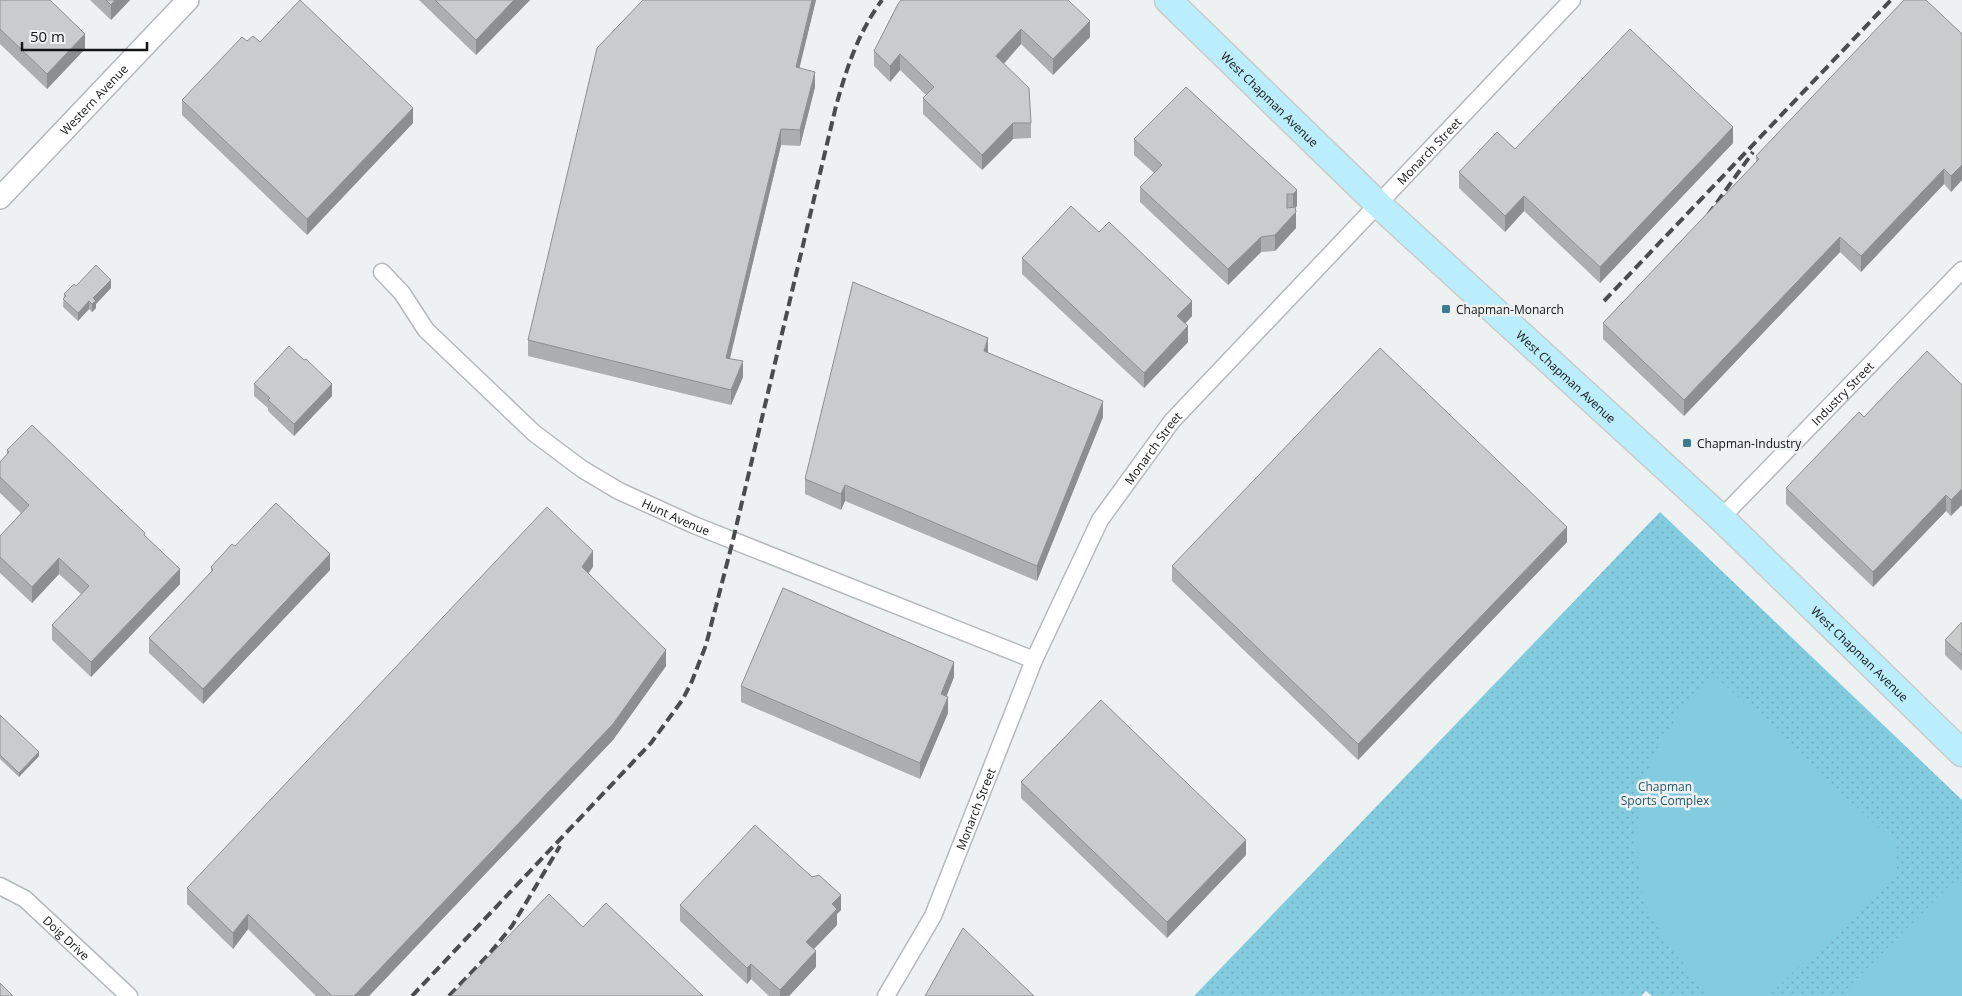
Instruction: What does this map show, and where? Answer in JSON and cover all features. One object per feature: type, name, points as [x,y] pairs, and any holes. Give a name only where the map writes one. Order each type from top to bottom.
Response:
[{"type":"main road","name":"West Chapman Avenue","points":[[1168,0],[1378,205],[1721,518],[1962,754]]},
{"type":"street","name":"Western Avenue","points":[[0,198],[188,0]]},
{"type":"street","name":"Monarch Street","points":[[886,996],[933,916],[1034,660],[1100,520],[1168,426],[1572,0]]},
{"type":"street","name":"Industry Street","points":[[1721,518],[1962,270]]},
{"type":"street","name":"Hunt Avenue","points":[[382,272],[402,293],[426,330],[534,433],[597,478],[619,491],[694,525],[1034,660]]},
{"type":"street","name":"Doig Drive","points":[[0,886],[26,899],[129,996]]},
{"type":"green space","name":"Chapman Sports Complex","points":[[1660,512],[1962,800],[1962,996],[1652,996],[1646,991],[1641,996],[1194,996]]},
{"type":"green space","points":[[1713,674],[1895,843],[1897,875],[1768,996],[1715,996],[1702,987],[1667,943],[1643,901],[1635,837],[1647,772],[1662,739],[1692,695]]},
{"type":"green space","points":[[1954,881],[1962,889],[1962,996],[1840,996]]},
{"type":"building","points":[[0,0],[50,0],[85,34],[47,74],[0,29]]},
{"type":"building","points":[[106,0],[115,0],[111,5]]},
{"type":"building","points":[[300,0],[413,108],[307,219],[182,100],[242,37],[247,41],[253,36],[260,42]]},
{"type":"building","points":[[435,0],[514,0],[476,40]]},
{"type":"building","points":[[643,0],[812,0],[796,67],[815,72],[800,130],[781,129],[726,358],[743,361],[731,390],[528,340],[597,48]]},
{"type":"building","points":[[901,0],[1068,0],[1090,21],[1053,59],[1021,29],[996,56],[1029,88],[1031,123],[1013,123],[982,155],[923,98],[934,87],[900,54],[890,66],[874,51]]},
{"type":"building","points":[[1904,0],[1926,0],[1962,34],[1962,165],[1951,176],[1944,169],[1861,256],[1840,237],[1684,400],[1603,323],[1759,159],[1756,156]]},
{"type":"building","points":[[1630,29],[1733,127],[1600,267],[1524,196],[1505,216],[1459,172],[1497,132],[1515,149]]},
{"type":"building","points":[[1186,87],[1297,190],[1293,194],[1287,194],[1287,208],[1295,207],[1296,212],[1275,235],[1261,237],[1228,269],[1140,187],[1162,165],[1134,139]]},
{"type":"building","points":[[1071,206],[1099,232],[1109,222],[1192,301],[1177,316],[1188,326],[1144,373],[1022,258]]},
{"type":"building","points":[[96,265],[111,280],[93,298],[96,301],[92,304],[89,301],[78,313],[63,299],[66,296],[64,294],[74,284],[76,286]]},
{"type":"building","points":[[853,282],[988,338],[984,351],[1103,401],[1037,566],[845,485],[841,494],[805,479]]},
{"type":"building","points":[[289,346],[304,360],[306,359],[332,384],[294,424],[254,384]]},
{"type":"building","points":[[1380,348],[1567,527],[1358,744],[1172,566]]},
{"type":"building","points":[[1927,351],[1962,385],[1962,489],[1951,500],[1946,495],[1873,572],[1786,488],[1859,412],[1864,417]]},
{"type":"building","points":[[32,425],[180,569],[91,662],[52,625],[89,586],[59,558],[32,587],[0,557],[0,536],[29,505],[0,477],[0,462],[9,452],[7,450]]},
{"type":"building","points":[[276,503],[330,554],[203,689],[149,638],[213,570],[211,567],[232,544],[235,546]]},
{"type":"building","points":[[547,507],[593,551],[582,567],[666,650],[613,724],[354,996],[332,996],[248,914],[233,933],[187,888]]},
{"type":"building","points":[[783,588],[954,662],[941,694],[948,697],[920,763],[741,686]]},
{"type":"building","points":[[1962,622],[1962,655],[1945,640]]},
{"type":"building","points":[[1101,700],[1246,840],[1167,922],[1021,782]]},
{"type":"building","points":[[0,715],[39,752],[19,773],[0,755]]},
{"type":"building","points":[[755,825],[812,877],[819,875],[841,895],[832,904],[837,909],[806,942],[816,951],[780,990],[751,964],[747,968],[680,905]]},
{"type":"building","points":[[549,894],[583,927],[606,903],[703,996],[451,996]]},
{"type":"building","points":[[963,928],[1034,996],[925,996]]},
{"type":"building","points":[[0,983],[13,996],[0,996]]},
{"type":"railway","points":[[412,996],[651,743],[683,699],[692,681],[706,645],[733,540],[836,106],[854,51],[866,25],[882,0]]},
{"type":"railway","points":[[1604,301],[1891,0]]},
{"type":"railway","points":[[1708,215],[1753,152]]},
{"type":"railway","points":[[449,996],[490,953],[512,926],[560,846]]},
{"type":"place","name":"Chapman-Monarch","points":[[1446,309]]},
{"type":"place","name":"Chapman-Industry","points":[[1687,443]]}]
